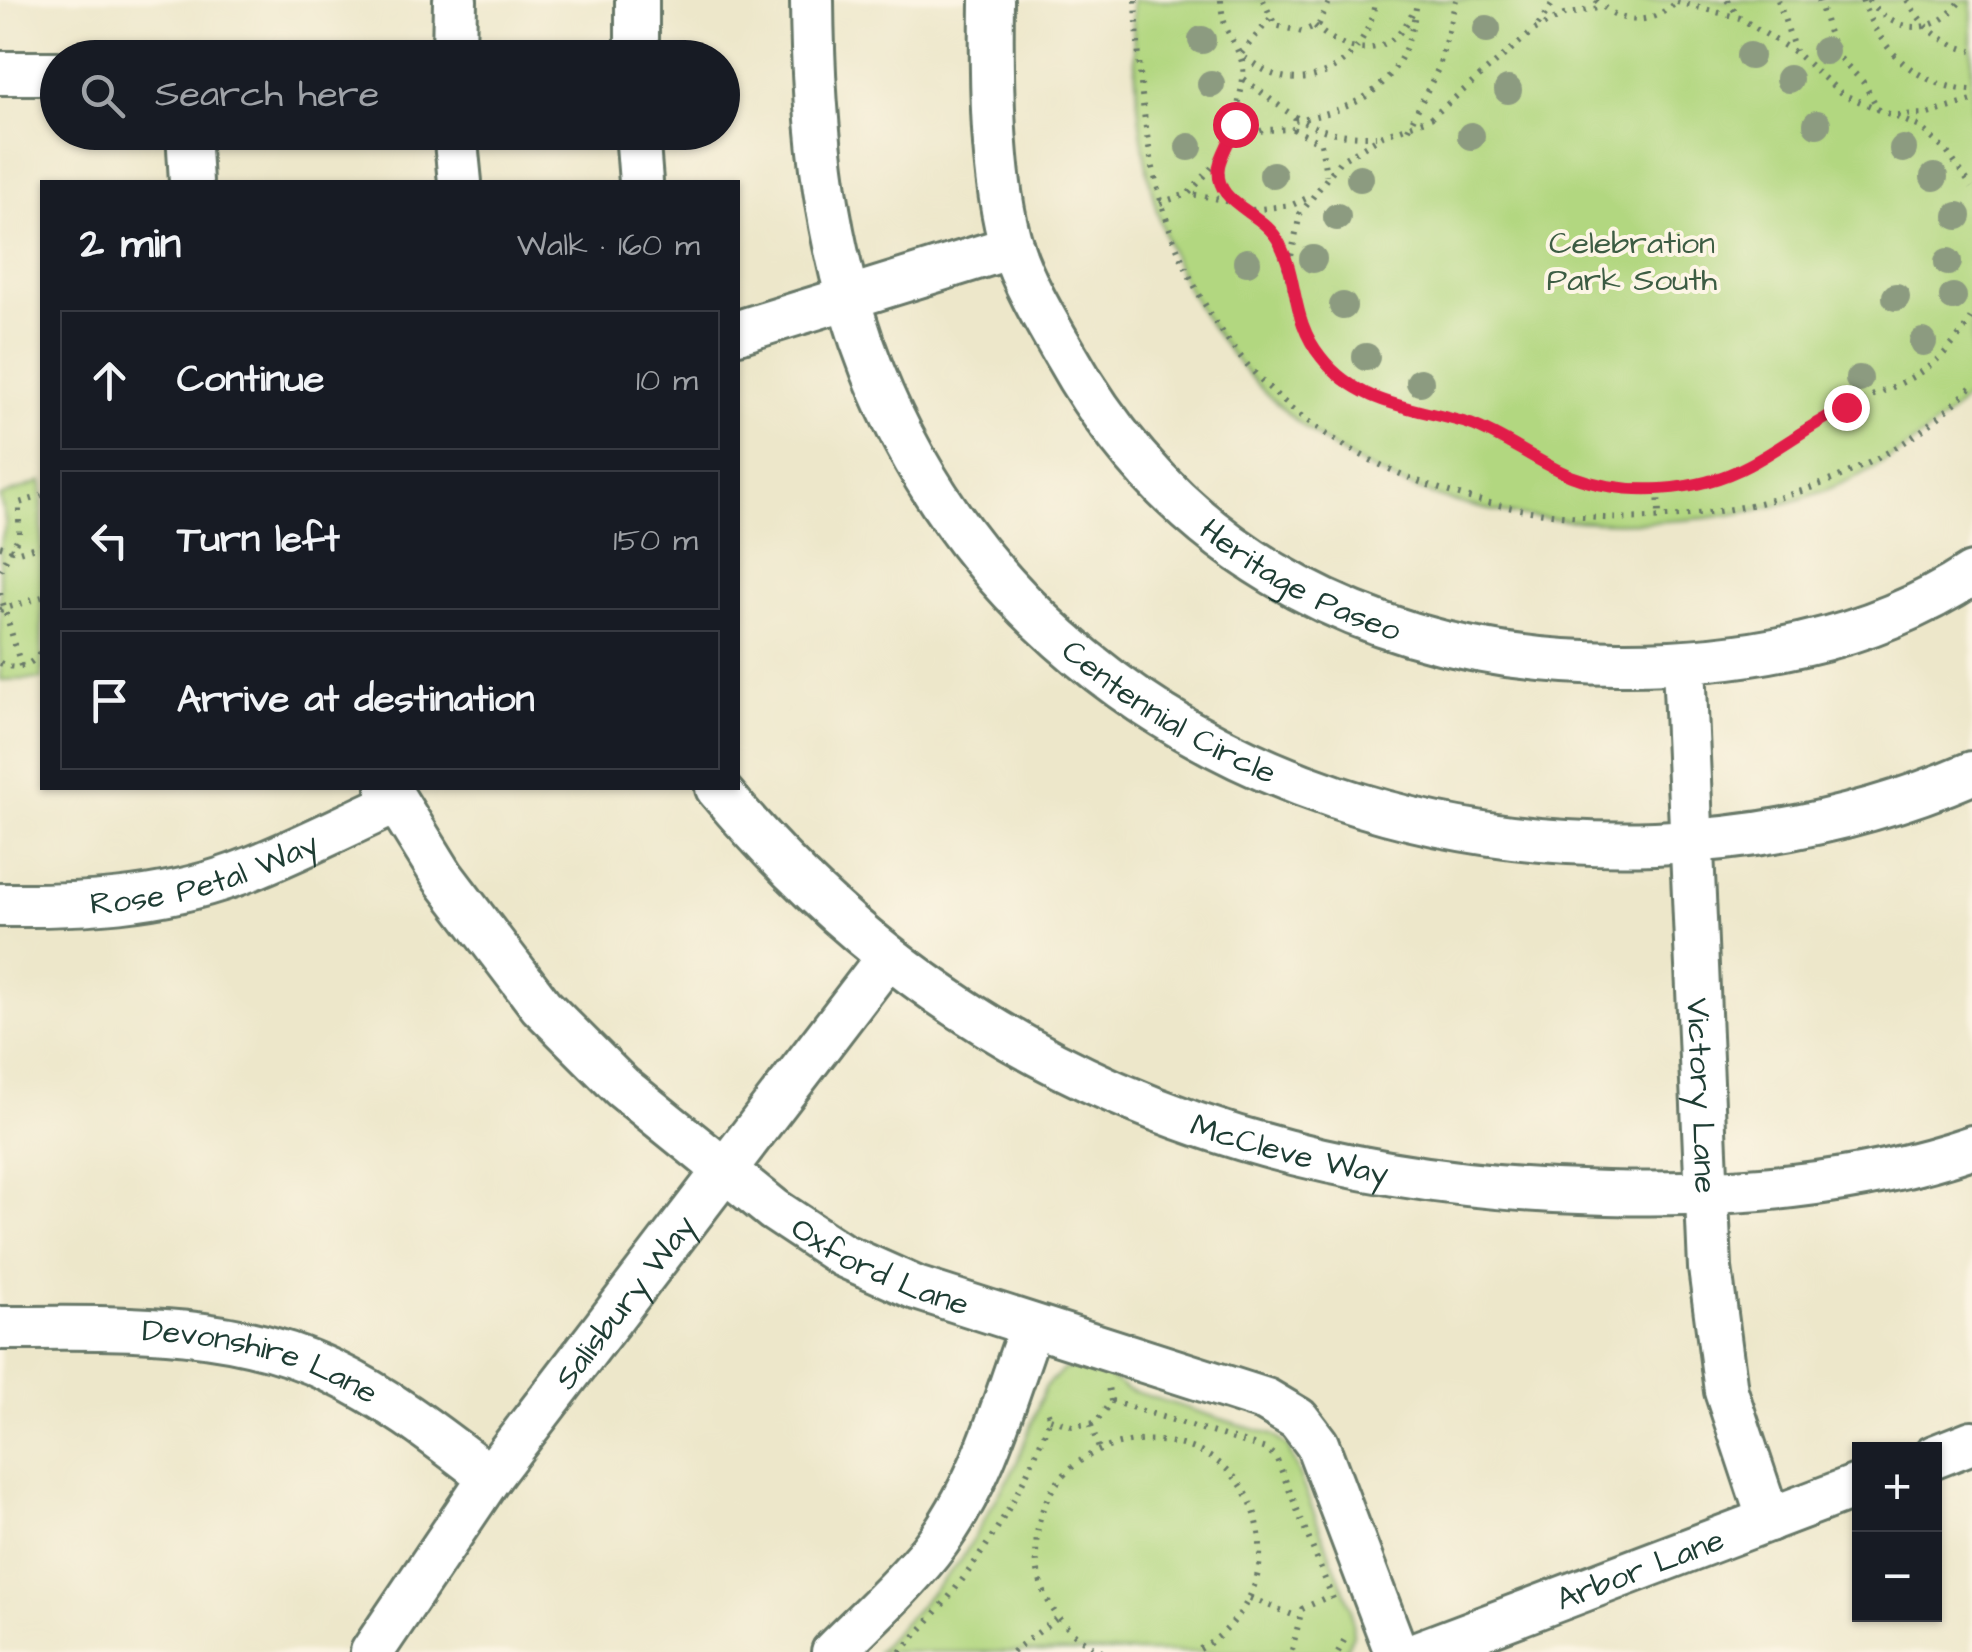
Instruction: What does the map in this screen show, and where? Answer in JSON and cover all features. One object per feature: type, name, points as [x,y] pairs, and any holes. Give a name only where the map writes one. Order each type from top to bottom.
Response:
[{"type":"street","points":[[454,40],[455,0]]},
{"type":"street","points":[[637,0],[637,40]]},
{"type":"street","name":"Centennial Circle","points":[[812,0],[813,102],[821,182],[846,298],[874,376],[905,438],[946,508],[990,566],[1050,628],[1178,729],[1248,766],[1320,794],[1409,818],[1511,835],[1691,840],[1772,834],[1847,817],[1972,773]]},
{"type":"street","name":"Heritage Paseo","points":[[992,0],[996,144],[1012,247],[1048,324],[1110,424],[1189,513],[1240,554],[1293,587],[1356,617],[1435,643],[1518,659],[1684,664],[1825,639],[1896,614],[1972,574]]},
{"type":"street","points":[[0,73],[40,73]]},
{"type":"street","points":[[189,150],[191,180]]},
{"type":"street","points":[[457,150],[460,180]]},
{"type":"street","points":[[638,150],[641,180]]},
{"type":"street","points":[[740,331],[1012,247]]},
{"type":"street","name":"Victory Lane","points":[[1684,664],[1710,1268],[1726,1392],[1769,1520]]},
{"type":"street","name":"McCleve Way","points":[[719,790],[754,832],[887,958],[1008,1039],[1088,1083],[1166,1116],[1268,1148],[1456,1185],[1552,1192],[1707,1194],[1784,1188],[1858,1175],[1972,1147]]},
{"type":"street","name":"Rose Petal Way","points":[[0,905],[72,906],[147,897],[234,876],[392,795]]},
{"type":"street","name":"Oxford Lane","points":[[392,795],[488,942],[540,1006],[622,1087],[725,1170],[842,1254],[916,1288],[1032,1328],[1266,1400],[1298,1419],[1317,1444],[1396,1652]]},
{"type":"street","name":"Salisbury Way","points":[[372,1652],[490,1477],[887,958]]},
{"type":"street","name":"Devonshire Lane","points":[[0,1328],[180,1332],[252,1346],[345,1379],[410,1415],[490,1477]]},
{"type":"street","points":[[833,1652],[931,1550],[962,1500],[992,1443],[1032,1328]]},
{"type":"street","points":[[1942,1453],[1972,1442]]},
{"type":"street","name":"Arbor Lane","points":[[1420,1652],[1852,1488]]},
{"type":"path","points":[[1136,0],[1140,106],[1160,203],[1190,281],[1234,348],[1294,408],[1361,457],[1436,490],[1493,506],[1556,513],[1659,514],[1742,508],[1828,482],[1905,442],[1972,386]]},
{"type":"path","points":[[1222,0],[1229,42],[1240,55],[1276,75],[1308,79],[1336,68],[1356,49],[1374,16],[1376,0]]},
{"type":"path","points":[[1263,0],[1270,20],[1292,32],[1315,26],[1325,16],[1330,0]]},
{"type":"path","points":[[1315,26],[1327,37],[1356,49],[1385,47],[1405,28],[1417,0]]},
{"type":"path","points":[[1296,120],[1346,110],[1380,86],[1410,41],[1417,0]]},
{"type":"path","points":[[1408,130],[1440,67],[1456,0]]},
{"type":"path","points":[[1534,30],[1554,0]]},
{"type":"path","points":[[1596,0],[1638,22],[1655,18],[1678,1],[1740,18],[1796,53],[1842,94],[1896,115],[1935,140],[1972,187]]},
{"type":"path","points":[[1727,0],[1740,18]]},
{"type":"path","points":[[1778,0],[1796,53]]},
{"type":"path","points":[[1819,0],[1835,53],[1862,82],[1879,110]]},
{"type":"path","points":[[1865,0],[1891,22],[1924,28],[1944,20],[1961,0],[1972,4]]},
{"type":"path","points":[[1865,0],[1879,36],[1906,66],[1945,86],[1972,90]]},
{"type":"path","points":[[1907,0],[1924,28],[1942,42],[1972,51]]},
{"type":"path","points":[[1244,80],[1296,120],[1353,136],[1408,130],[1450,104],[1493,61],[1534,30],[1564,15],[1603,7]]},
{"type":"path","points":[[1188,194],[1220,161],[1231,143],[1244,80],[1240,55],[1270,20]]},
{"type":"path","points":[[1896,115],[1928,114],[1972,101]]},
{"type":"path","points":[[1293,130],[1296,120]]},
{"type":"path","points":[[1231,143],[1263,130],[1293,130],[1320,143],[1326,155],[1326,177]]},
{"type":"path","points":[[1288,267],[1292,234],[1309,198],[1358,147],[1383,135]]},
{"type":"path","points":[[1220,161],[1222,191],[1230,201]]},
{"type":"path","points":[[1160,203],[1188,194],[1230,201],[1250,210],[1280,242],[1306,336],[1335,373],[1353,388],[1373,399],[1483,429],[1573,476],[1616,487],[1658,490],[1716,479],[1745,468],[1814,422],[1912,381],[1948,351],[1972,316]]},
{"type":"path","points":[[1250,210],[1292,205],[1309,198]]},
{"type":"path","points":[[1658,490],[1659,514]]},
{"type":"path","points":[[0,570],[14,550],[20,527],[18,503],[40,497]]},
{"type":"path","points":[[0,546],[14,550],[40,545]]},
{"type":"path","points":[[0,593],[22,666]]},
{"type":"path","points":[[2,609],[40,598]]},
{"type":"path","points":[[0,663],[22,666],[40,651]]},
{"type":"path","points":[[1091,1425],[1111,1401],[1266,1449],[1276,1457],[1329,1596],[1341,1604]]},
{"type":"path","points":[[1050,1420],[1091,1425]]},
{"type":"path","points":[[1091,1425],[1100,1448]]},
{"type":"path","points":[[1102,1652],[1076,1636],[1059,1618],[1038,1572],[1040,1517],[1069,1470],[1100,1448],[1154,1438],[1190,1446],[1221,1465],[1244,1493],[1258,1527],[1260,1563],[1250,1598],[1228,1628],[1194,1652]]},
{"type":"path","points":[[1291,1651],[1302,1609],[1329,1596]]},
{"type":"path","points":[[1250,1598],[1298,1617]]},
{"type":"path","points":[[1012,1652],[1059,1618]]},
{"type":"path","points":[[1338,1652],[1349,1628]]},
{"type":"green space","name":"Celebration Park South","points":[[1132,0],[1972,0],[1972,392],[1937,425],[1862,474],[1822,492],[1737,514],[1645,522],[1577,521],[1511,514],[1449,500],[1390,478],[1335,449],[1284,411],[1239,364],[1198,307],[1179,271],[1153,197],[1140,119]]},
{"type":"green space","points":[[40,482],[40,679],[0,680],[0,544],[6,524],[0,497]]},
{"type":"green space","points":[[1076,1366],[1100,1371],[1126,1389],[1272,1435],[1288,1447],[1351,1608],[1353,1634],[1345,1652],[877,1652],[961,1560],[1016,1465],[1045,1387],[1063,1370]]},
{"type":"route","points":[[1235,124],[1231,143],[1220,161],[1222,191],[1230,201],[1250,210],[1266,224],[1280,242],[1298,315],[1320,356],[1353,388],[1373,399],[1483,429],[1550,466],[1596,484],[1658,490],[1716,479],[1745,468],[1814,422],[1846,407]]}]
